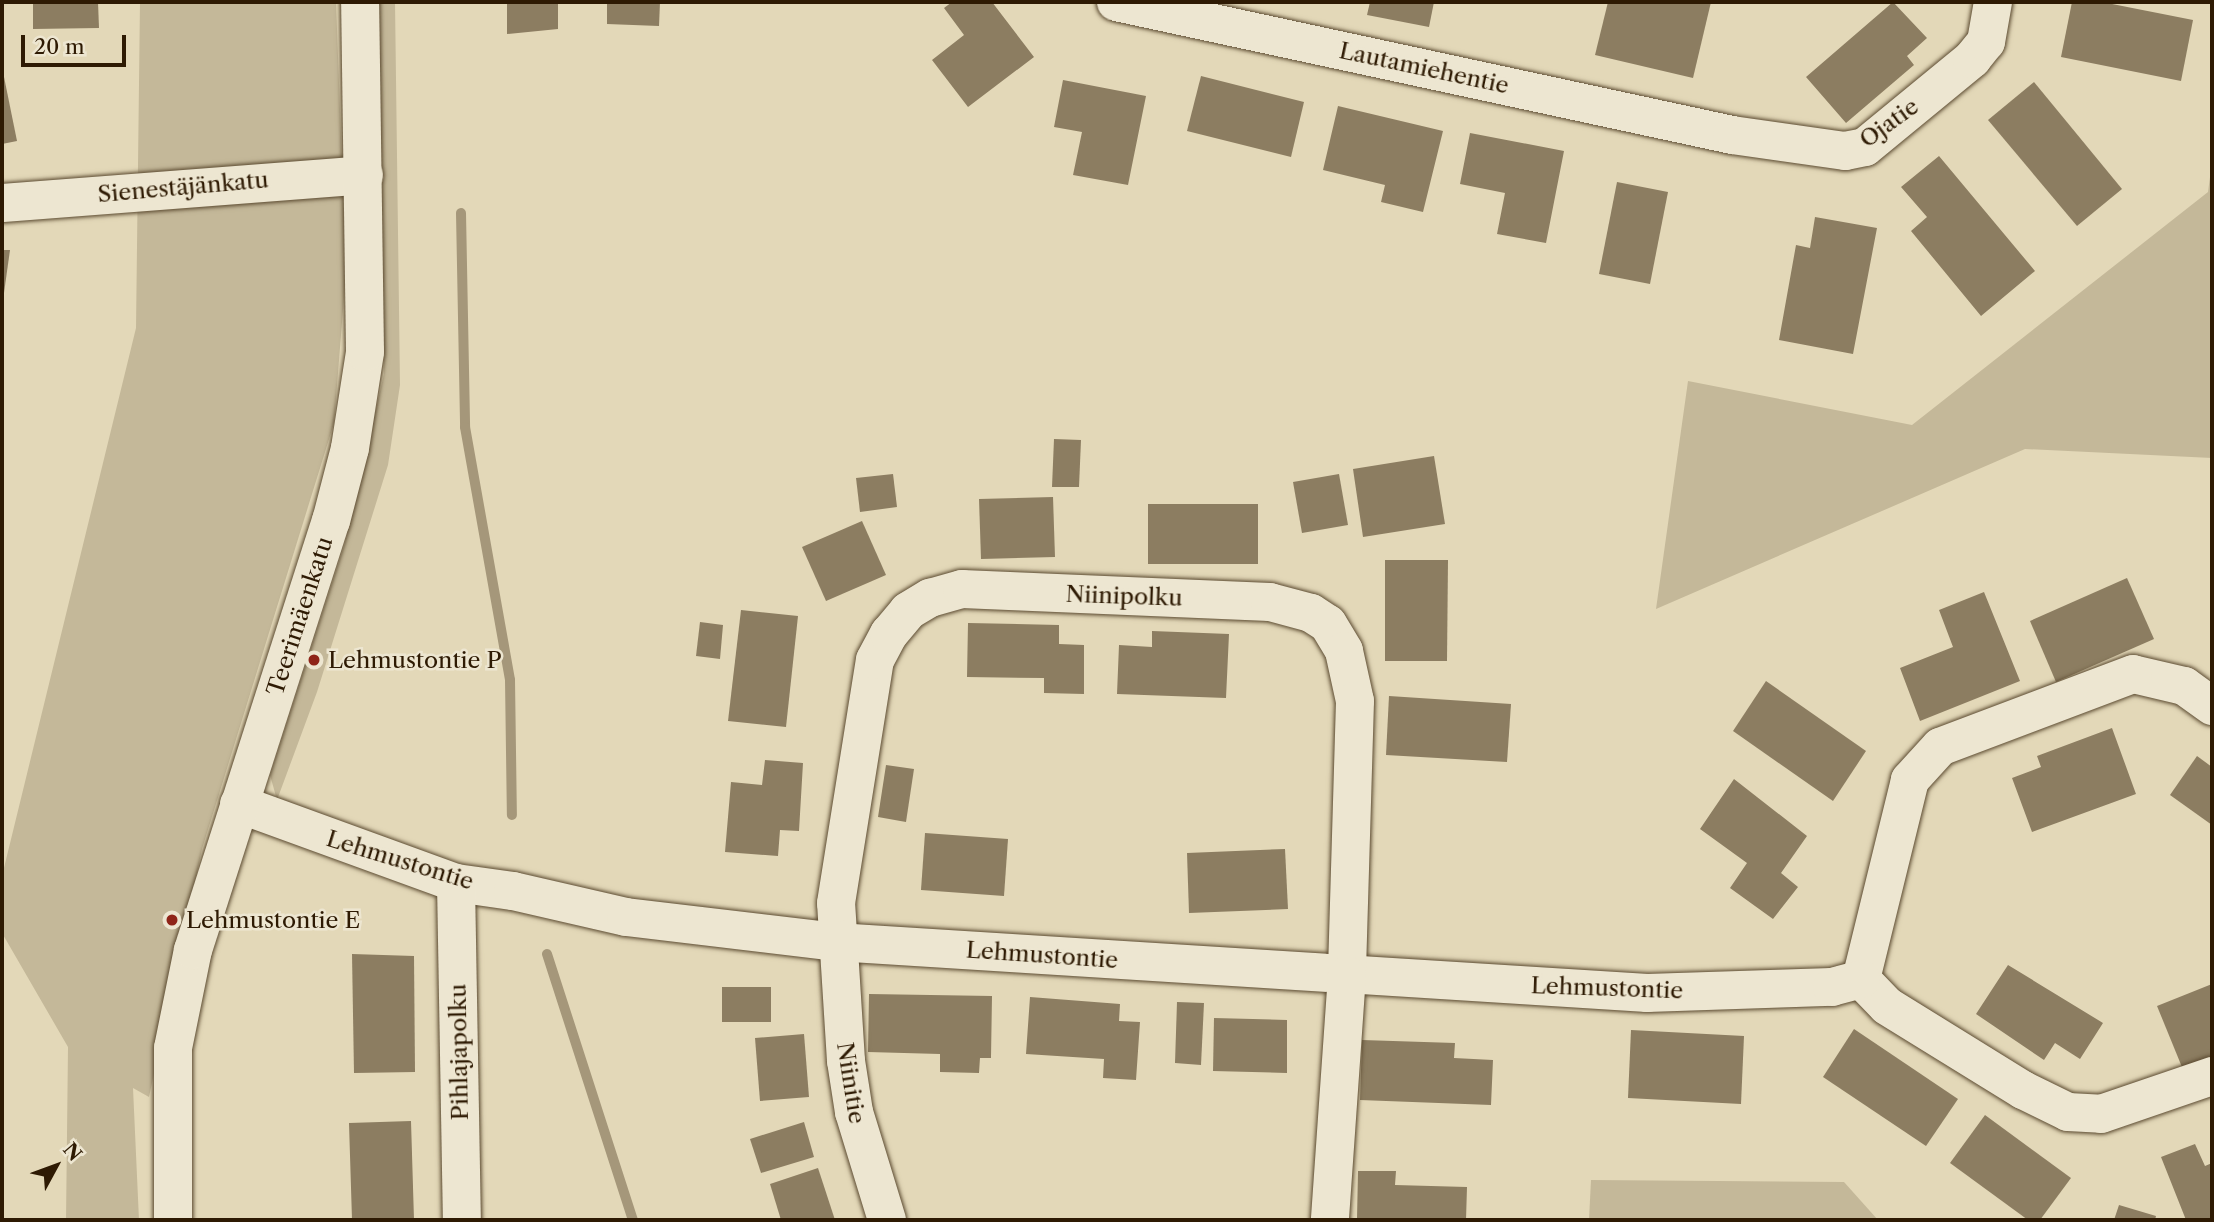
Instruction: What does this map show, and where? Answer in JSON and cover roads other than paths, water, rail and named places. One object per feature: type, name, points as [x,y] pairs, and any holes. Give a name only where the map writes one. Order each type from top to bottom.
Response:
[{"type":"street","name":"Teerimäenkatu","points":[[173,1220],[173,1048],[193,950],[331,521],[350,448],[365,352],[360,2]]},
{"type":"street","name":"Lautamiehentie","points":[[1116,2],[1732,135]]},
{"type":"street","name":"Ojatie","points":[[1732,135],[1845,151],[1865,147],[1972,58],[1986,42],[1993,2]]},
{"type":"street","name":"Sienestäjänkatu","points":[[2,203],[364,174]]},
{"type":"street","name":"Niinipolku","points":[[836,942],[836,903],[875,660],[889,634],[908,611],[930,598],[962,589],[1270,602],[1311,613],[1328,624],[1344,651],[1355,701],[1347,975]]},
{"type":"street","points":[[2212,706],[2184,686],[2133,674],[1940,747],[1910,780],[1861,979],[1886,1006],[2022,1090],[2068,1112],[2112,1111],[2212,1076]]},
{"type":"street","name":"Lehmustontie","points":[[239,804],[456,883],[513,891],[626,917],[836,942],[1647,993],[1832,987],[1861,979]]},
{"type":"street","name":"Pihlajapolku","points":[[456,883],[463,1220]]},
{"type":"street","name":"Niinitie","points":[[836,942],[854,1112],[887,1220]]},
{"type":"street","points":[[1330,1220],[1347,975]]},
{"type":"waterway","points":[[461,213],[465,427],[510,680],[512,815]]},
{"type":"waterway","points":[[547,954],[633,1220]]},
{"type":"place","name":"Lehmustontie P","points":[[314,660]]},
{"type":"place","name":"Lehmustontie E","points":[[172,920]]}]
